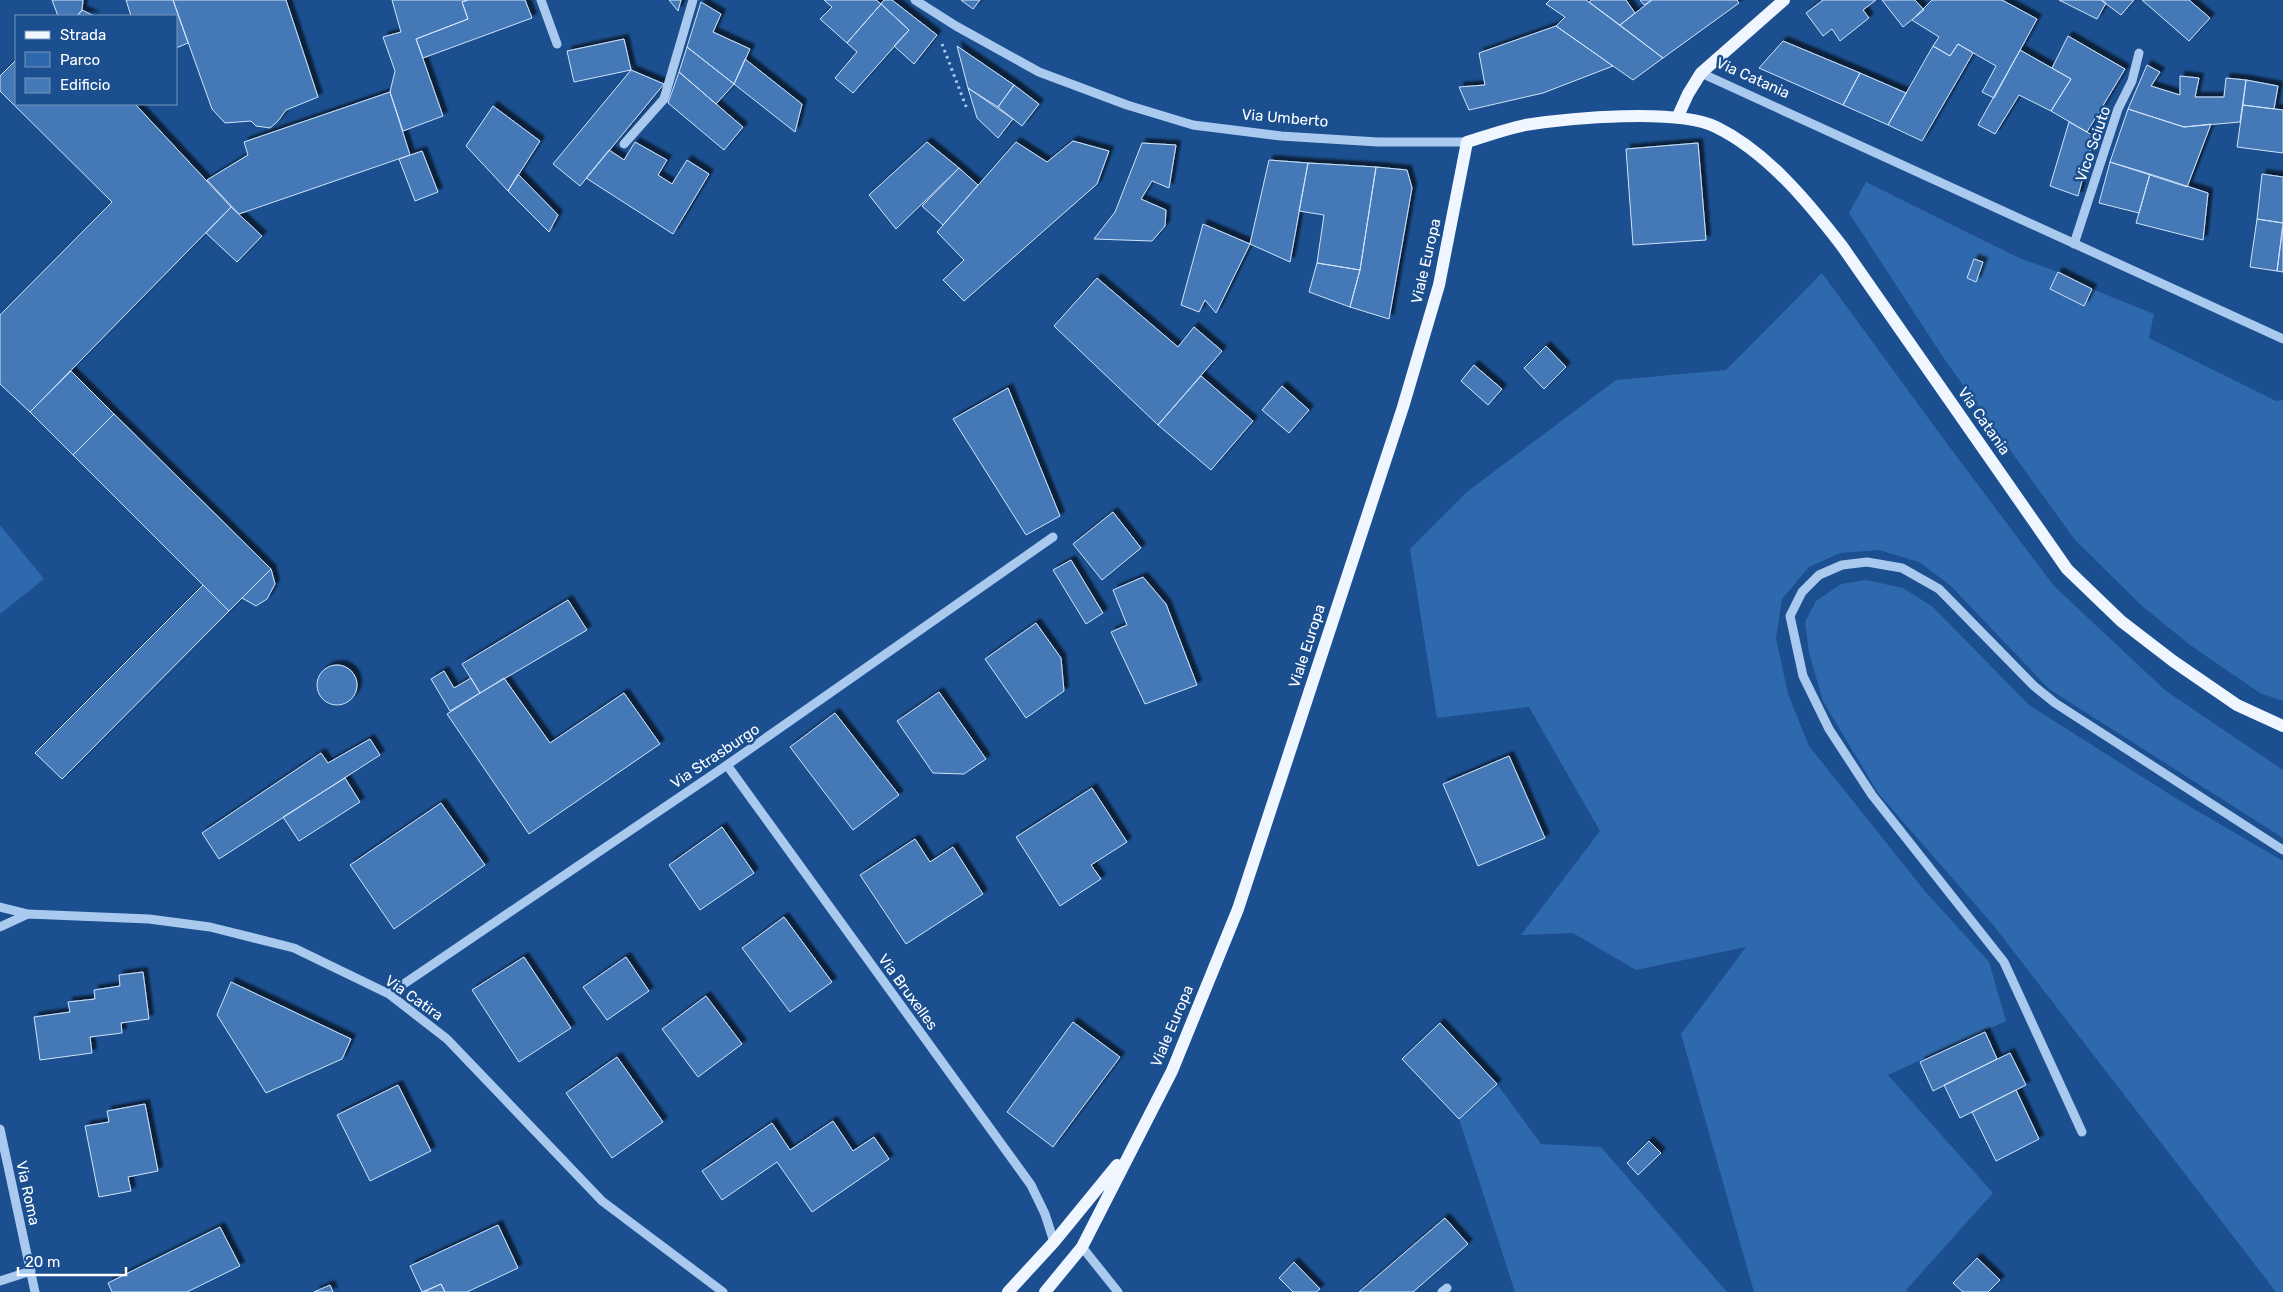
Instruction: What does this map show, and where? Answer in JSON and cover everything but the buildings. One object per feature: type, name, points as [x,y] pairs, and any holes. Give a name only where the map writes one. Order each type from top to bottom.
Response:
[{"type":"main road","points":[[1678,116],[1688,94],[1701,73],[1784,0]]},
{"type":"main road","name":"Via Umberto","points":[[1467,142],[1524,126],[1588,118],[1678,116]]},
{"type":"main road","name":"Via Catania","points":[[1678,116],[1716,127],[1784,178],[1809,203],[1842,246],[2068,569],[2121,621],[2172,662],[2237,705],[2283,726]]},
{"type":"main road","name":"Viale Europa","points":[[1045,1292],[1082,1247],[1132,1145],[1172,1071],[1238,909],[1403,407],[1439,286],[1467,142]]},
{"type":"main road","name":"Viale Europa","points":[[1008,1292],[1054,1242],[1132,1145]]},
{"type":"street","points":[[541,0],[557,44]]},
{"type":"street","points":[[624,144],[664,99],[693,0]]},
{"type":"street","name":"Via Umberto","points":[[915,0],[956,26],[1039,72],[1127,105],[1193,125],[1281,136],[1378,142],[1467,142]]},
{"type":"street","name":"Vico Sciuto","points":[[2074,244],[2118,109],[2132,81],[2140,53]]},
{"type":"street","name":"Via Catania","points":[[1701,73],[2283,339]]},
{"type":"street","name":"Via Strasburgo","points":[[389,994],[727,765],[1053,537]]},
{"type":"street","points":[[2082,1132],[2004,962],[1872,795],[1829,729],[1802,676],[1790,616],[1802,592],[1819,575],[1842,565],[1867,562],[1902,568],[1939,589],[2034,686],[2054,703],[2283,850]]},
{"type":"street","name":"Via Bruxelles","points":[[727,765],[1031,1185],[1045,1214],[1054,1242]]},
{"type":"street","name":"Via Catira","points":[[0,907],[28,914],[149,919],[210,926],[294,948],[389,994],[447,1039],[602,1201],[723,1292]]},
{"type":"street","points":[[0,927],[28,914]]},
{"type":"street","name":"Via Roma","points":[[0,1129],[35,1292]]},
{"type":"street","points":[[1082,1247],[1118,1292]]},
{"type":"street","points":[[0,1282],[31,1271]]},
{"type":"path","points":[[956,26],[941,46],[967,109]]},
{"type":"green space","points":[[1866,182],[2019,258],[2058,272],[2092,289],[2154,314],[2149,338],[2276,401],[2283,400],[2283,701],[2260,693],[2190,645],[2141,605],[2075,540],[1945,360],[1849,213]]},
{"type":"green space","points":[[1822,273],[2054,586],[2166,691],[2283,770],[2283,838],[2049,689],[1950,585],[1919,562],[1879,550],[1840,553],[1809,567],[1782,599],[1776,638],[1788,694],[1809,746],[1924,890],[1989,962],[2006,1021],[1888,1075],[1993,1193],[1906,1290],[1908,1292],[1754,1292],[1681,1034],[1746,947],[1636,970],[1573,933],[1521,935],[1600,831],[1529,707],[1437,718],[1410,549],[1468,491],[1616,380],[1726,370]]},
{"type":"green space","points":[[0,525],[44,579],[0,614]]},
{"type":"green space","points":[[1866,580],[1903,588],[1933,607],[2029,705],[2182,802],[2283,861],[2283,1292],[2276,1292],[1994,926],[1878,793],[1823,701],[1809,653],[1805,622],[1816,601],[1841,584]]},
{"type":"green space","points":[[1497,1084],[1541,1144],[1601,1147],[1727,1292],[1515,1292],[1459,1119]]}]
